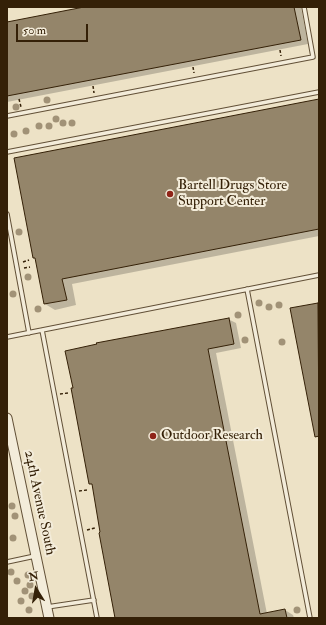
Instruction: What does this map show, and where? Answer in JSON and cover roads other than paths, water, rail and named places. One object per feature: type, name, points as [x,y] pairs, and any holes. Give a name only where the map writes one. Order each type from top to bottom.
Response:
[{"type":"street","name":"24th Avenue South","points":[[7,418],[48,618]]},
{"type":"lane","points":[[7,116],[313,57],[304,7]]},
{"type":"lane","points":[[7,152],[319,92]]},
{"type":"lane","points":[[7,214],[29,333]]},
{"type":"lane","points":[[7,337],[319,275]]},
{"type":"lane","points":[[247,289],[310,618]]},
{"type":"lane","points":[[42,330],[97,618]]},
{"type":"lane","points":[[7,562],[36,556]]},
{"type":"lane","points":[[46,607],[94,600]]},
{"type":"place","name":"Bartell Drugs Store Support Center","points":[[170,194]]},
{"type":"place","name":"Outdoor Research","points":[[153,436]]}]
